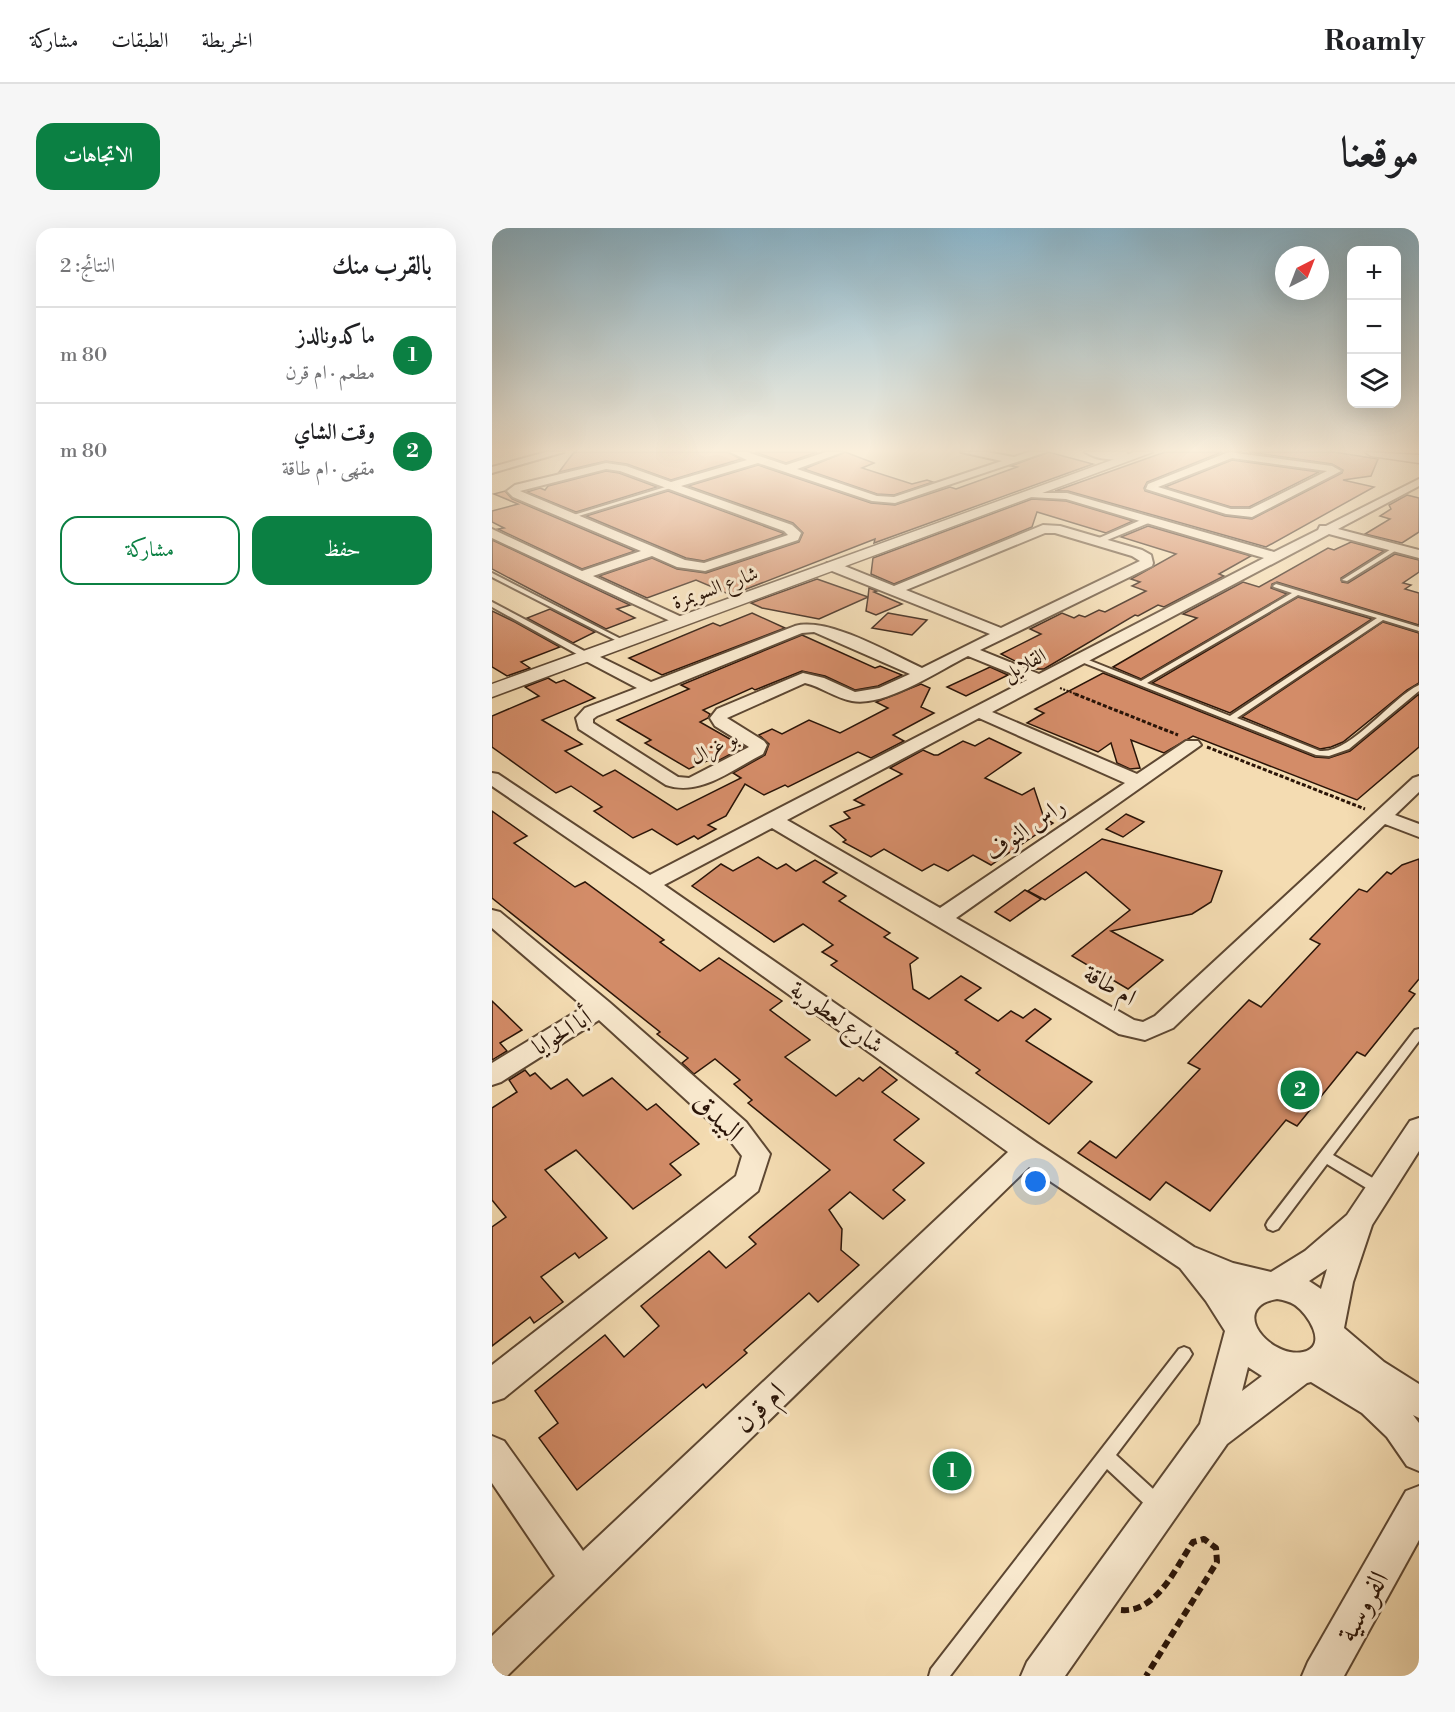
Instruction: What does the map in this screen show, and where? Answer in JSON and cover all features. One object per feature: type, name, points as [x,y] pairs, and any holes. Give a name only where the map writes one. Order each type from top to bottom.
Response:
[{"type":"street","points":[[576,520],[682,564],[705,567],[794,537],[795,533],[788,528],[765,520]]},
{"type":"street","name":"شارع السويمرة","points":[[492,691],[961,520]]},
{"type":"street","points":[[1097,541],[1148,520],[1273,556]]},
{"type":"street","name":"القلايل","points":[[649,884],[1345,520]]},
{"type":"street","name":"بو غزال","points":[[893,591],[1043,529],[1056,529],[1137,553],[1146,558],[1147,563],[921,673],[876,694],[860,698],[814,678],[799,679],[723,712],[718,718],[721,722],[758,744],[757,750],[693,783],[681,784],[585,725],[584,718],[591,712],[800,629],[827,630],[921,673]]},
{"type":"street","points":[[1324,530],[1419,554]]},
{"type":"street","points":[[494,535],[681,622]]},
{"type":"street","points":[[582,575],[651,552]]},
{"type":"street","points":[[832,566],[1001,633]]},
{"type":"street","points":[[967,650],[1039,680]]},
{"type":"street","points":[[587,656],[651,688]]},
{"type":"street","points":[[979,711],[1137,781]]},
{"type":"street","name":"راس النوف","points":[[941,918],[1192,745]]},
{"type":"street","name":"ام طاقة","points":[[772,820],[1128,1028],[1145,1031],[1164,1022],[1419,782]]},
{"type":"street","name":"شارع لعطورية","points":[[497,786],[649,884],[1027,1151],[1183,1256],[1231,1276],[1274,1285]]},
{"type":"street","points":[[1382,816],[1419,831]]},
{"type":"street","name":"البيدق","points":[[492,916],[601,1008],[737,1130],[756,1154],[748,1184],[492,1386]]},
{"type":"street","name":"أبا الحوايا","points":[[492,1075],[601,1008]]},
{"type":"street","points":[[1041,1676],[1215,1432],[1327,1354],[1338,1282],[1359,1220],[1419,1129]]},
{"type":"street","name":"ام قرن","points":[[492,1663],[1027,1151]]},
{"type":"street","points":[[1215,1432],[1241,1330],[1239,1310],[1244,1299],[1252,1291],[1274,1285],[1316,1260],[1359,1220]]},
{"type":"street","name":"شارع لعطورية","points":[[1183,1256],[1217,1292],[1241,1330]]},
{"type":"street","points":[[1274,1285],[1305,1295],[1317,1304],[1325,1316],[1330,1332],[1355,1361],[1380,1381],[1419,1401]]},
{"type":"street","points":[[1241,1330],[1251,1349],[1263,1359],[1277,1366],[1305,1368],[1330,1374],[1378,1404],[1397,1420],[1419,1454]]},
{"type":"street","points":[[492,1453],[579,1578]]},
{"type":"street","name":"الفروسية","points":[[1322,1676],[1419,1504]]},
{"type":"lane","points":[[1345,580],[1396,548]]},
{"type":"lane","points":[[492,575],[625,643]]},
{"type":"lane","points":[[1276,586],[1419,630]]},
{"type":"lane","points":[[1141,684],[1296,592]]},
{"type":"lane","points":[[492,604],[587,656]]},
{"type":"lane","points":[[1230,719],[1382,618]]},
{"type":"lane","points":[[1078,659],[1311,751],[1329,754],[1346,747],[1419,687]]},
{"type":"lane","points":[[1273,1225],[1419,1033]]},
{"type":"lane","points":[[1325,1157],[1378,1188]]},
{"type":"lane","points":[[938,1676],[1184,1354]]},
{"type":"lane","points":[[1105,1456],[1160,1507]]},
{"type":"path","points":[[1098,1595],[1107,1604],[1118,1609],[1130,1611],[1142,1608],[1152,1599],[1193,1542],[1204,1539],[1215,1548],[1217,1562],[1146,1676]]},
{"type":"building","points":[[492,520],[561,520],[635,551],[582,569],[498,529],[504,528],[492,522]]},
{"type":"building","points":[[595,520],[746,520],[784,534],[704,561],[686,558]]},
{"type":"building","points":[[783,520],[939,520],[874,543],[875,539],[731,595],[696,580],[647,598],[599,576],[652,558],[677,569],[706,573],[799,542],[803,533],[793,523]]},
{"type":"building","points":[[977,520],[1034,520],[1032,527],[894,584],[871,574],[873,558]]},
{"type":"building","points":[[1062,520],[1133,521],[1106,533]]},
{"type":"building","points":[[1169,520],[1315,520],[1266,547]]},
{"type":"building","points":[[1389,520],[1419,520],[1419,532],[1402,543],[1365,534]]},
{"type":"building","points":[[1148,526],[1251,556],[1219,574],[1224,576],[1164,607],[1158,605],[1138,616],[1135,615],[1044,669],[1033,669],[1031,664],[1021,662],[1023,665],[1001,654],[1041,634],[1030,629],[1062,613],[1074,618],[1079,615],[1085,617],[1099,610],[1105,612],[1146,591],[1132,586],[1140,582],[1131,579],[1176,554],[1121,537]]},
{"type":"building","points":[[492,540],[630,605],[617,609],[635,618],[606,629],[492,569]]},
{"type":"building","points":[[1351,542],[1384,551],[1341,578],[1342,582],[1348,583],[1395,554],[1419,560],[1419,572],[1403,583],[1411,585],[1405,589],[1419,593],[1419,625],[1277,582],[1272,584],[1271,588],[1287,594],[1141,679],[1113,667],[1197,618],[1183,614],[1243,582],[1259,587],[1328,548],[1334,550]]},
{"type":"building","points":[[817,579],[868,597],[819,619],[762,608],[751,603]]},
{"type":"building","points":[[869,588],[902,604],[876,615],[866,611]]},
{"type":"building","points":[[1298,597],[1372,619],[1230,713],[1152,683]]},
{"type":"building","points":[[550,609],[595,632],[573,643],[527,618]]},
{"type":"building","points":[[492,611],[560,647],[521,662],[530,668],[507,676],[492,667]]},
{"type":"building","points":[[752,613],[785,628],[662,675],[629,658],[713,623],[720,626]]},
{"type":"building","points":[[888,613],[927,620],[912,635],[872,628]]},
{"type":"building","points":[[1383,622],[1419,633],[1419,683],[1407,690],[1343,742],[1320,749],[1242,717]]},
{"type":"building","points":[[802,635],[875,668],[880,666],[902,675],[878,686],[855,690],[825,676],[802,671],[755,690],[752,688],[703,710],[710,714],[708,718],[700,722],[744,747],[714,763],[709,760],[689,769],[645,743],[651,740],[617,720],[689,689],[681,685]]},
{"type":"building","points":[[990,667],[1008,675],[966,696],[947,687]]},
{"type":"building","points":[[1103,673],[1315,757],[1329,758],[1350,751],[1419,694],[1419,747],[1357,800],[1193,736],[1164,753],[1131,740],[1140,768],[1130,769],[1117,763],[1111,743],[1098,752],[1027,723],[1044,713],[1035,709]]},
{"type":"building","points":[[548,678],[556,683],[564,680],[595,698],[542,720],[582,744],[565,751],[603,776],[615,770],[677,810],[741,778],[733,773],[765,755],[769,744],[759,735],[772,729],[782,734],[809,720],[840,733],[888,708],[876,702],[921,684],[930,688],[921,707],[934,713],[893,735],[904,741],[871,758],[858,752],[788,787],[785,785],[764,795],[745,784],[726,816],[708,825],[716,829],[698,839],[694,836],[677,845],[652,829],[633,838],[594,811],[602,807],[571,786],[556,793],[492,747],[492,716],[539,696],[525,687]]},
{"type":"building","points":[[989,738],[1021,753],[985,778],[1022,795],[1034,788],[1044,818],[1053,823],[991,865],[973,855],[948,871],[934,864],[922,871],[884,849],[871,857],[843,842],[846,840],[830,826],[850,818],[844,812],[864,805],[854,800],[902,774],[890,768],[923,750],[938,755],[963,741],[975,746]]},
{"type":"building","points":[[492,811],[527,836],[514,843],[575,887],[585,882],[664,940],[660,942],[700,971],[719,958],[782,1001],[770,1010],[810,1040],[785,1057],[836,1096],[859,1078],[863,1081],[880,1067],[897,1080],[882,1092],[919,1119],[894,1140],[924,1163],[893,1190],[905,1200],[883,1219],[850,1192],[829,1210],[842,1229],[841,1250],[859,1265],[818,1302],[809,1293],[744,1350],[747,1353],[706,1388],[703,1384],[577,1490],[539,1438],[558,1423],[535,1391],[605,1335],[624,1357],[659,1326],[641,1306],[709,1251],[726,1268],[756,1244],[749,1237],[830,1170],[748,1103],[752,1100],[734,1084],[740,1080],[715,1059],[694,1074],[682,1063],[688,1058],[657,1034],[660,1032],[492,898]]},
{"type":"building","points":[[1126,814],[1144,822],[1123,837],[1106,829]]},
{"type":"building","points":[[1102,839],[1222,871],[1211,902],[1192,914],[1111,931],[1163,960],[1128,989],[1072,956],[1130,910],[1086,872],[1045,900],[1028,891]]},
{"type":"building","points":[[758,857],[777,869],[786,864],[796,871],[815,860],[837,873],[823,882],[846,896],[839,901],[890,933],[884,937],[918,958],[910,964],[913,989],[929,999],[961,976],[981,988],[965,1000],[998,1021],[1011,1011],[1023,1018],[1035,1009],[1051,1019],[1026,1041],[1092,1082],[1049,1124],[976,1073],[980,1070],[956,1053],[958,1052],[831,965],[837,961],[822,952],[833,945],[803,924],[774,942],[692,886],[721,864],[733,871]]},
{"type":"building","points":[[1419,859],[1419,979],[1409,991],[1415,994],[1365,1056],[1357,1052],[1297,1126],[1286,1120],[1210,1211],[1166,1182],[1150,1200],[1078,1153],[1090,1141],[1116,1158],[1200,1069],[1188,1063],[1249,1000],[1261,1007],[1320,944],[1310,939],[1359,889],[1367,892],[1387,872],[1391,874],[1402,865]]},
{"type":"building","points":[[1025,890],[1041,899],[1010,921],[995,912]]},
{"type":"building","points":[[492,1001],[522,1030],[500,1043],[507,1051],[492,1060]]},
{"type":"building","points":[[525,1070],[530,1076],[535,1073],[551,1089],[567,1079],[583,1096],[612,1078],[647,1110],[656,1104],[699,1144],[670,1164],[681,1175],[633,1209],[576,1150],[545,1170],[607,1238],[579,1258],[575,1253],[541,1277],[563,1302],[534,1323],[530,1317],[492,1346],[492,1227],[506,1217],[492,1200],[492,1108],[517,1092],[509,1080]]},
{"type":"place","name":"وقت الشاي","points":[[1300,1090]]},
{"type":"place","name":"ماكدونالدز","points":[[952,1471]]}]
